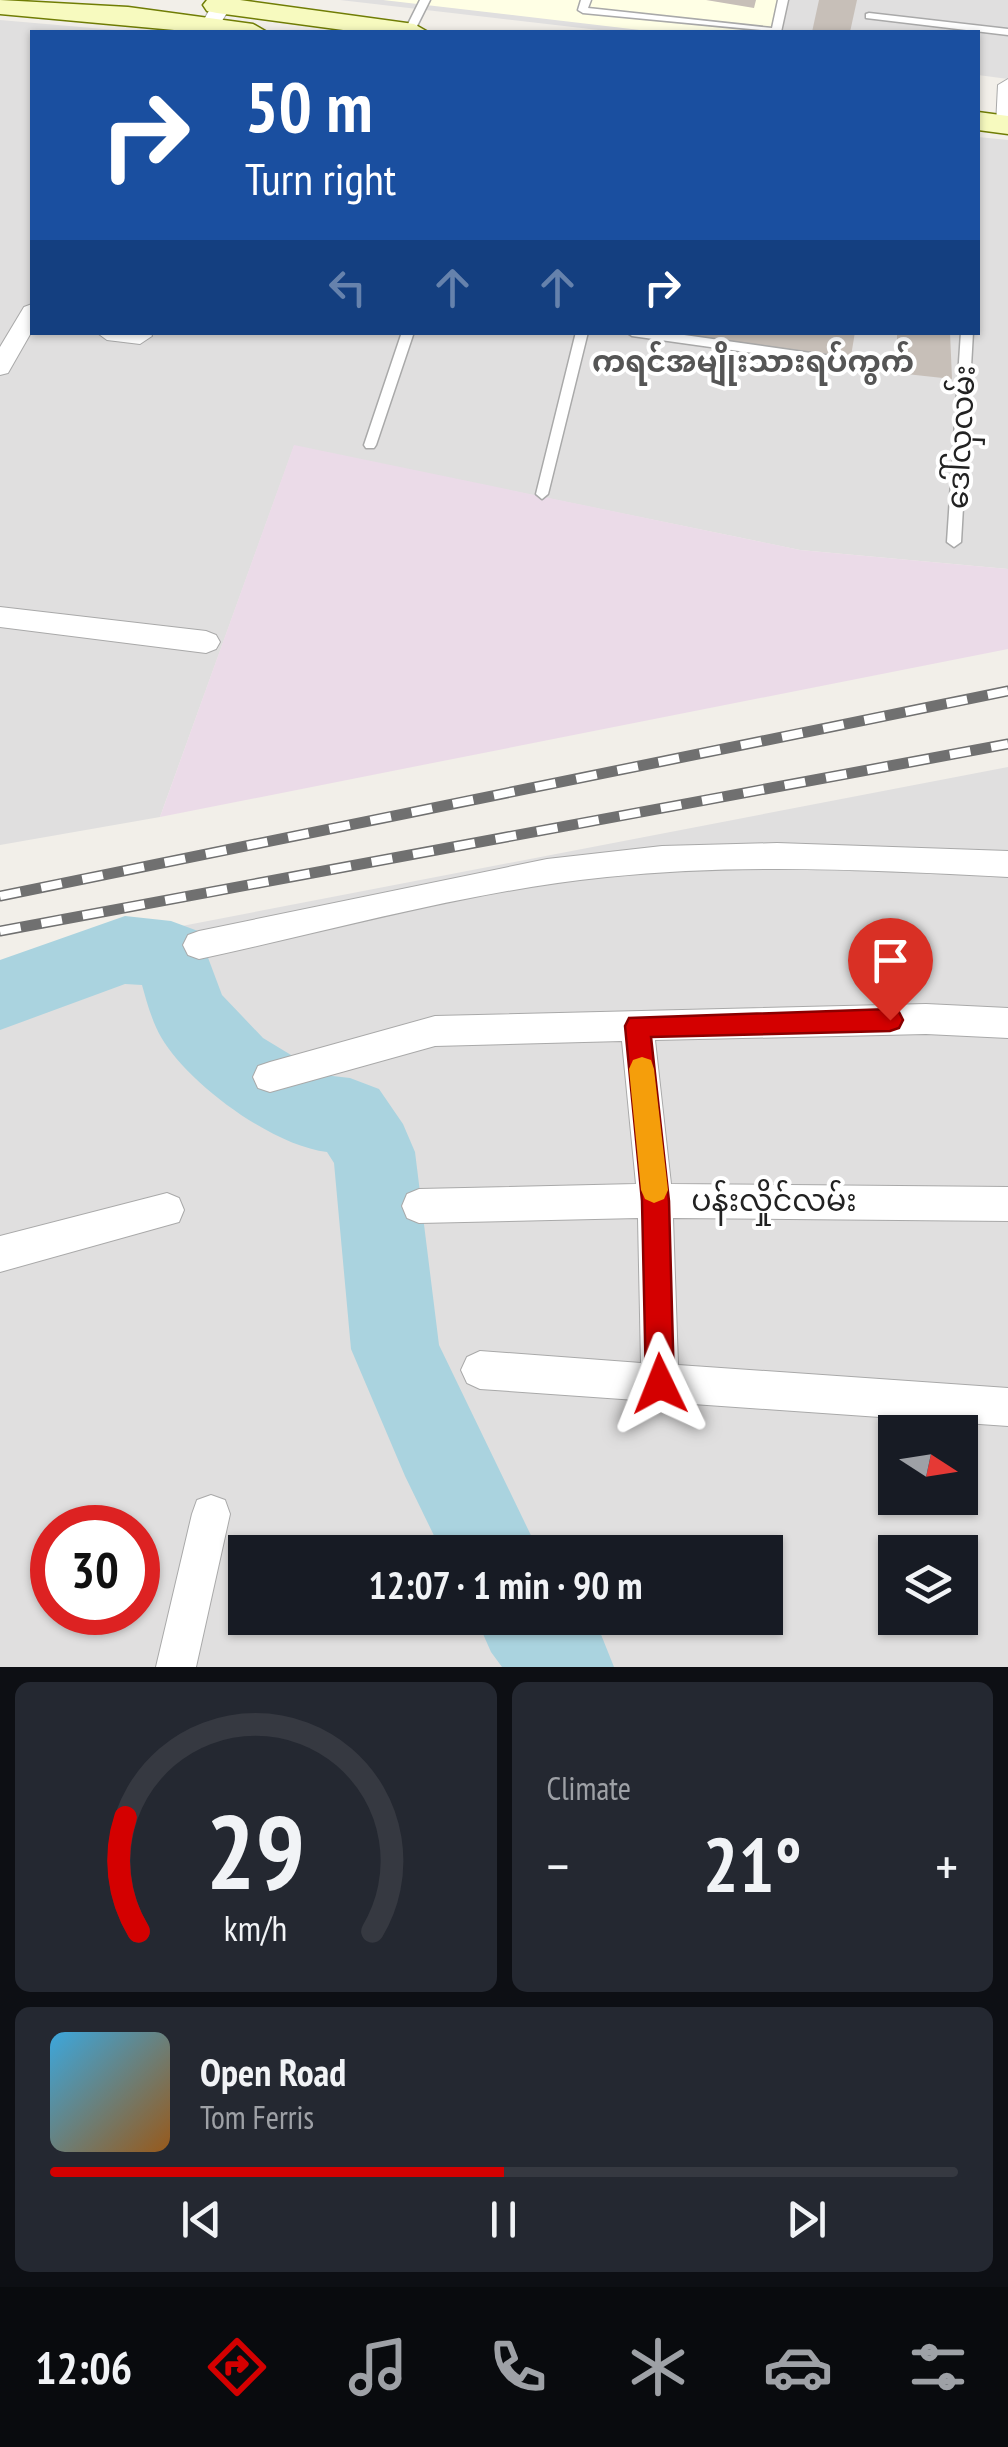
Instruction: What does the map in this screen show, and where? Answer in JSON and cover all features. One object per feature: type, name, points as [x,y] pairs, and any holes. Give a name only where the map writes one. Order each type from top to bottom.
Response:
[{"type":"main road","points":[[174,0],[248,30]]},
{"type":"main road","points":[[0,6],[128,15],[216,16],[387,30]]},
{"type":"main road","points":[[980,98],[1001,114]]},
{"type":"street","points":[[1001,114],[1008,86]]},
{"type":"street","points":[[0,366],[30,315]]},
{"type":"street","points":[[132,335],[140,336]]},
{"type":"street","points":[[0,617],[206,642]]},
{"type":"street","points":[[199,945],[549,872],[656,861],[835,855],[1008,864]]},
{"type":"street","points":[[270,1077],[435,1031],[926,1019],[1008,1022]]},
{"type":"street","points":[[637,1026],[656,1201],[660,1384]]},
{"type":"street","name":"ပန်းလှိုင်လမ်း","points":[[419,1206],[656,1201],[1008,1204]]},
{"type":"street","points":[[0,1254],[167,1210]]},
{"type":"street","points":[[480,1370],[1008,1407]]},
{"type":"street","points":[[176,1667],[211,1514]]},
{"type":"lane","points":[[412,30],[424,0]]},
{"type":"lane","points":[[586,0],[583,10],[758,30]]},
{"type":"lane","points":[[776,30],[783,0]]},
{"type":"lane","points":[[869,16],[1008,32]]},
{"type":"lane","points":[[370,444],[407,335]]},
{"type":"lane","points":[[542,494],[581,335]]},
{"type":"lane","points":[[653,335],[874,366]]},
{"type":"lane","name":"ဒေါ်လှလမ်း","points":[[954,542],[967,335]]},
{"type":"shaded area","points":[[340,0],[1008,0],[1008,79],[980,75],[980,30],[599,30]]},
{"type":"shaded area","points":[[383,0],[784,0],[776,30],[640,30]]},
{"type":"shaded area","points":[[0,20],[115,30],[30,30],[30,335],[980,335],[980,137],[1008,140],[1008,569],[800,550],[294,446],[160,817],[0,845]]},
{"type":"shaded area","points":[[294,445],[800,550],[1008,569],[1008,649],[160,817]]},
{"type":"shaded area","points":[[1008,767],[1008,1667],[0,1667],[0,961]]},
{"type":"building","points":[[706,0],[756,0],[754,8]]},
{"type":"building","points":[[819,0],[857,0],[850,30],[812,30]]},
{"type":"building","points":[[690,335],[854,335],[850,362]]},
{"type":"building","points":[[897,335],[950,335],[952,379],[897,373]]},
{"type":"waterway","points":[[0,995],[125,950],[171,955],[190,1015],[235,1064],[312,1112],[350,1116],[374,1152],[395,1349],[483,1535]]},
{"type":"waterway","points":[[539,1635],[565,1667]]},
{"type":"railway","points":[[0,896],[1008,691]]},
{"type":"railway","points":[[0,931],[1008,744]]},
{"type":"slow traffic","points":[[642,1069],[654,1190]]},
{"type":"district","name":"ကရင်အမျိုးသားရပ်ကွက်","points":[[753,362]]},
{"type":"route","points":[[660,1384],[656,1201],[637,1026],[890,1020]]}]
